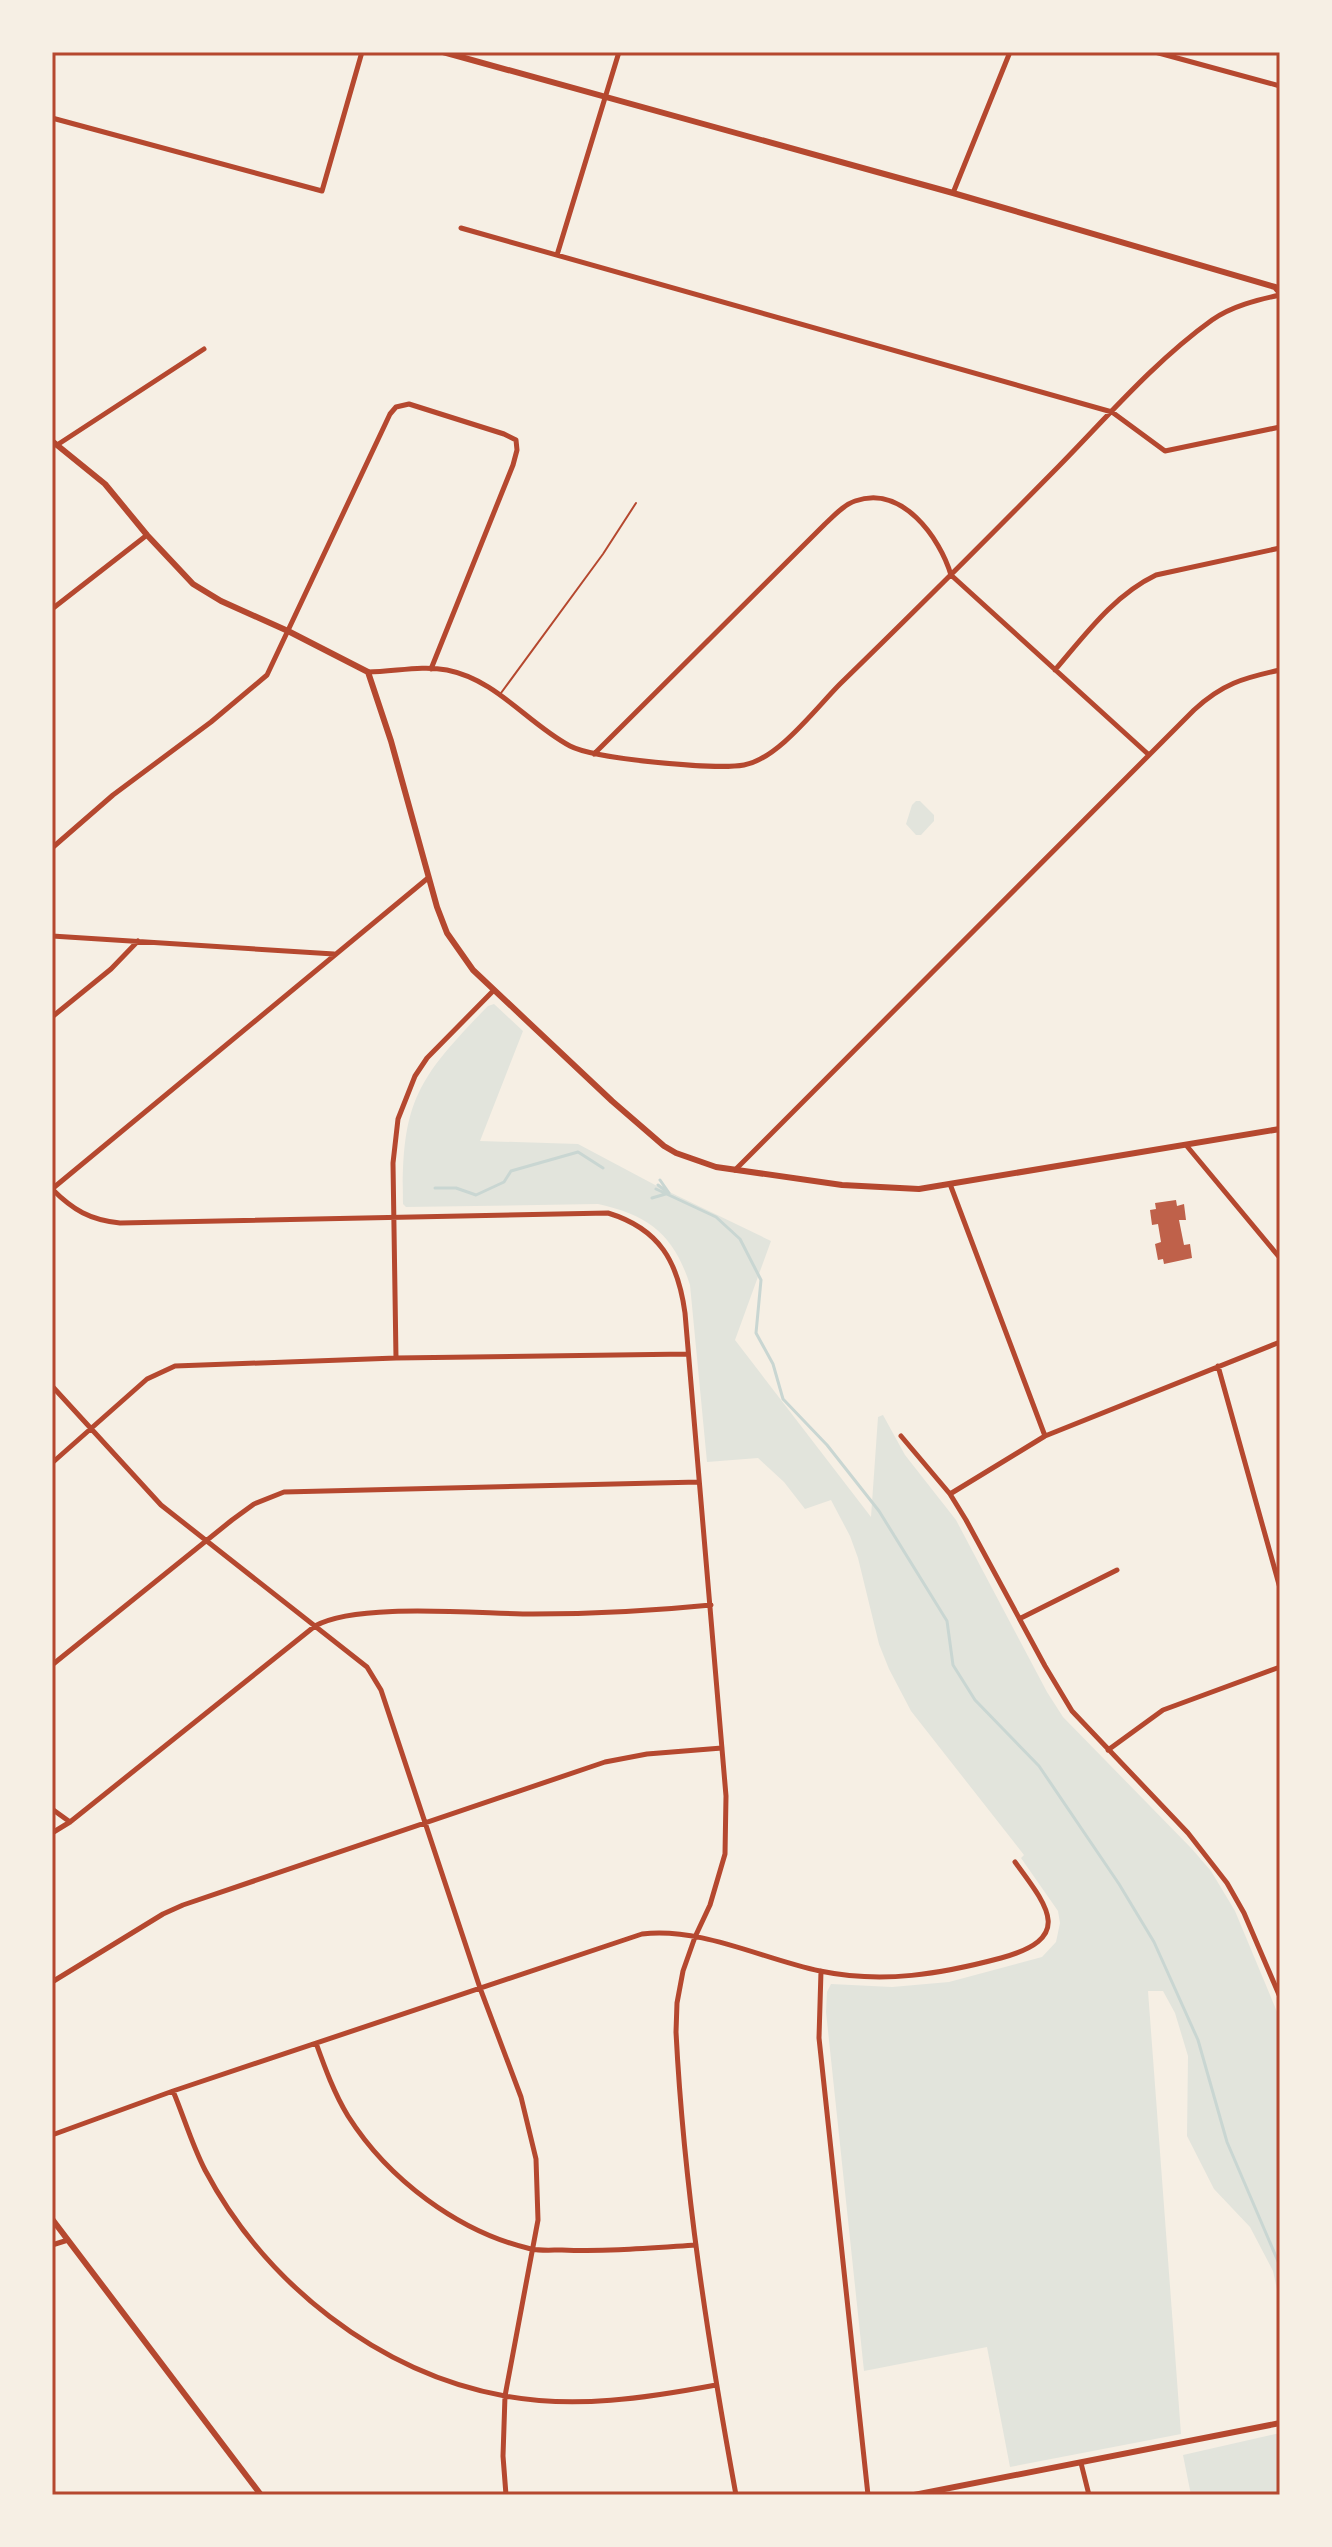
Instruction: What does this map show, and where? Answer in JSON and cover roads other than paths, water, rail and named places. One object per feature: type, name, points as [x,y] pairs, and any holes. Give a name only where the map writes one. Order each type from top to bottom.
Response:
[{"type":"street","points":[[52,118],[322,191],[362,52]]},
{"type":"street","points":[[204,349],[54,443],[105,484],[193,584],[221,601],[368,672],[431,669],[459,674],[501,693],[569,745],[594,754],[729,766],[755,762],[788,737],[1151,371],[1214,319],[1248,303],[1280,294],[1275,287],[953,193],[443,52]]},
{"type":"street","points":[[557,255],[619,52]]},
{"type":"street","points":[[953,193],[1010,52]]},
{"type":"street","points":[[1155,52],[1280,86]]},
{"type":"street","points":[[461,228],[1112,412],[1165,451],[1280,427]]},
{"type":"street","points":[[52,848],[113,795],[267,675],[390,414],[402,405],[418,406],[504,434],[516,440],[517,444],[513,465],[431,669]]},
{"type":"street","points":[[594,754],[825,524],[853,501],[864,499],[905,508],[916,516],[941,549],[951,575],[1149,755]]},
{"type":"street","points":[[52,609],[147,535]]},
{"type":"street","points":[[1055,670],[1107,611],[1138,584],[1156,575],[1280,548]]},
{"type":"street","points":[[733,1171],[1194,710],[1223,686],[1280,670]]},
{"type":"street","points":[[368,672],[447,933],[473,970],[664,1146],[698,1161],[733,1171],[870,1187],[919,1189],[1280,1129]]},
{"type":"street","points":[[428,878],[52,1189],[73,1209],[100,1221],[616,1215],[639,1225],[653,1237],[680,1279],[726,1796],[725,1854],[710,1905],[683,1971],[676,2032],[696,2245],[736,2495]]},
{"type":"street","points":[[52,936],[335,954]]},
{"type":"street","points":[[52,1017],[111,969],[138,941]]},
{"type":"street","points":[[396,1358],[394,1142],[398,1119],[415,1076],[427,1058],[494,990]]},
{"type":"street","points":[[1186,1144],[1280,1258]]},
{"type":"street","points":[[950,1184],[1045,1436]]},
{"type":"street","points":[[950,1494],[1045,1436],[1280,1342]]},
{"type":"street","points":[[52,1463],[147,1379],[175,1366],[396,1358],[688,1354]]},
{"type":"street","points":[[1218,1366],[1280,1588]]},
{"type":"street","points":[[52,1386],[161,1505],[367,1667],[374,1676],[408,1765],[424,1824],[530,2126],[538,2188],[538,2220],[505,2396],[503,2456],[506,2495]]},
{"type":"street","points":[[901,1436],[950,1494],[1072,1711],[1173,1816],[1220,1873],[1244,1913],[1280,1997]]},
{"type":"street","points":[[52,1665],[254,1504],[284,1492],[699,1482]]},
{"type":"street","points":[[1021,1618],[1117,1570]]},
{"type":"street","points":[[52,1833],[70,1822],[315,1626],[336,1617],[352,1614],[580,1613],[711,1605]]},
{"type":"street","points":[[1108,1750],[1163,1710],[1280,1667]]},
{"type":"street","points":[[52,1982],[183,1905],[605,1762],[647,1754],[722,1748]]},
{"type":"street","points":[[52,1809],[70,1822]]},
{"type":"street","points":[[52,2135],[627,1937],[656,1932],[695,1937],[821,1971],[900,1978],[965,1968],[1024,1952],[1045,1937],[1049,1927],[1048,1917],[1033,1886],[1015,1862]]},
{"type":"street","points":[[821,1971],[819,2038],[868,2495]]},
{"type":"street","points":[[316,2043],[331,2084],[364,2139],[394,2171],[430,2202],[454,2217],[533,2249],[586,2251],[696,2245]]},
{"type":"street","points":[[173,2091],[204,2167],[223,2201],[265,2256],[322,2311],[405,2364],[443,2380],[505,2396],[596,2401],[668,2394],[716,2385]]},
{"type":"street","points":[[52,2219],[261,2495]]},
{"type":"street","points":[[52,2245],[68,2240]]},
{"type":"street","points":[[914,2495],[1280,2423]]},
{"type":"street","points":[[1081,2463],[1089,2495]]},
{"type":"lane","points":[[501,693],[603,554],[636,503]]},
{"type":"waterway","points":[[435,1188],[456,1188],[476,1195],[504,1182],[511,1171],[578,1152],[603,1168]]},
{"type":"waterway","points":[[660,1180],[669,1193]]},
{"type":"waterway","points":[[658,1185],[666,1191]]},
{"type":"waterway","points":[[656,1189],[716,1217],[740,1239],[761,1280],[756,1333],[773,1364],[783,1399],[827,1445],[879,1511],[947,1621],[953,1665],[975,1700],[1039,1766],[1119,1884],[1154,1942],[1198,2040],[1227,2142],[1280,2266]]},
{"type":"waterway","points":[[652,1198],[669,1193]]}]
